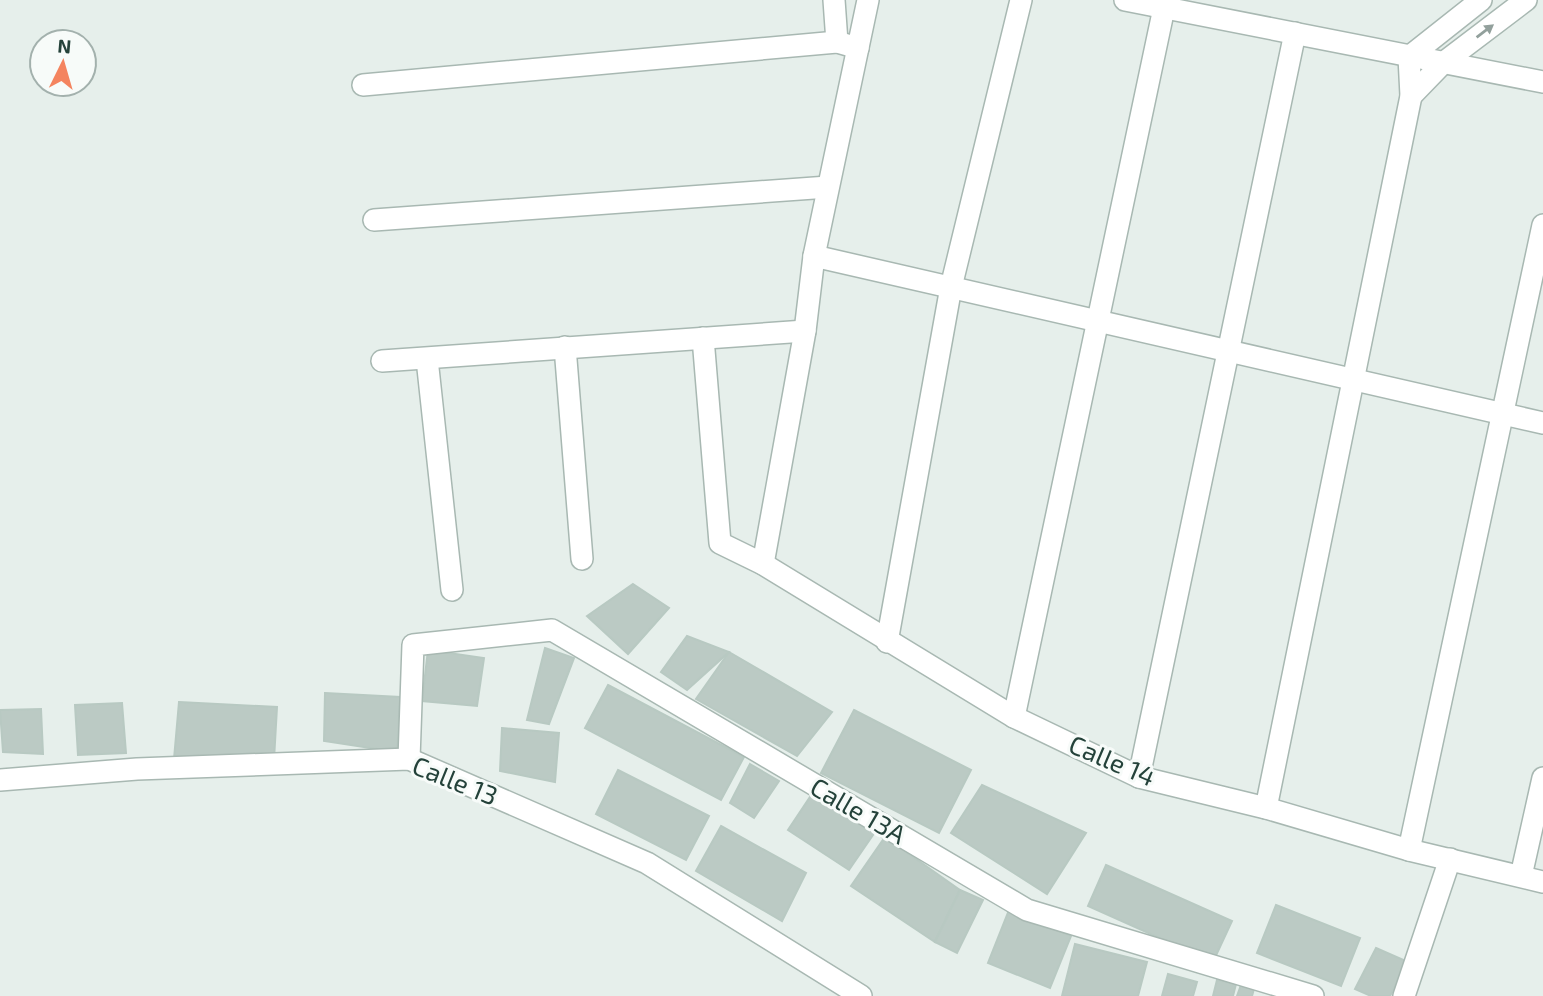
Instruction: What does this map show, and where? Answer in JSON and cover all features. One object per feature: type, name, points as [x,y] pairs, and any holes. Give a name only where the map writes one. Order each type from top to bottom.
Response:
[{"type":"street","points":[[834,0],[837,42]]},
{"type":"street","points":[[763,564],[805,331],[814,256],[868,0]]},
{"type":"street","points":[[887,642],[951,287],[1021,0]]},
{"type":"street","points":[[1125,0],[1543,82]]},
{"type":"street","points":[[1409,57],[1481,0]]},
{"type":"street","points":[[1411,96],[1443,63],[1526,0]]},
{"type":"street","points":[[1014,718],[1164,8]]},
{"type":"street","points":[[1139,777],[1295,33]]},
{"type":"street","points":[[363,85],[837,42],[858,48]]},
{"type":"street","points":[[1266,808],[1411,96],[1409,57]]},
{"type":"street","points":[[374,220],[828,187]]},
{"type":"street","points":[[1409,850],[1543,225]]},
{"type":"street","points":[[814,256],[1543,423]]},
{"type":"street","points":[[382,361],[805,331]]},
{"type":"street","name":"Calle 14","points":[[704,338],[720,543],[763,564],[1014,718],[1139,777],[1266,808],[1409,850],[1543,881]]},
{"type":"street","points":[[565,347],[582,559]]},
{"type":"street","points":[[426,359],[452,590]]},
{"type":"street","name":"Calle 13A","points":[[409,759],[413,645],[552,630],[1027,910],[1313,996]]},
{"type":"street","name":"Calle 13","points":[[0,780],[137,769],[409,759],[647,863],[861,996]]},
{"type":"street","points":[[1521,876],[1543,778]]},
{"type":"street","points":[[1404,996],[1450,859]]},
{"type":"building","points":[[633,584],[669,608],[628,654],[587,616]]},
{"type":"building","points":[[687,636],[729,652],[687,690],[661,672]]},
{"type":"building","points":[[545,648],[574,658],[549,724],[527,720]]},
{"type":"building","points":[[428,650],[484,658],[477,706],[422,701]]},
{"type":"building","points":[[729,652],[832,712],[797,756],[696,699]]},
{"type":"building","points":[[608,685],[744,757],[721,800],[585,728]]},
{"type":"building","points":[[325,693],[400,697],[397,752],[324,741]]},
{"type":"building","points":[[179,702],[277,707],[274,760],[174,759]]},
{"type":"building","points":[[122,703],[126,753],[78,755],[75,705]]},
{"type":"building","points":[[41,709],[43,754],[3,752],[0,710]]},
{"type":"building","points":[[854,710],[971,770],[939,833],[821,773]]},
{"type":"building","points":[[502,728],[559,733],[555,782],[500,771]]},
{"type":"building","points":[[750,764],[779,781],[754,818],[730,803]]},
{"type":"building","points":[[618,770],[709,816],[686,860],[596,814]]},
{"type":"building","points":[[982,785],[1086,833],[1047,894],[951,833]]},
{"type":"building","points":[[814,791],[875,832],[849,870],[788,830]]},
{"type":"building","points":[[721,826],[806,873],[782,921],[696,871]]},
{"type":"building","points":[[885,837],[960,890],[935,942],[851,886]]},
{"type":"building","points":[[1106,865],[1232,921],[1213,962],[1088,906]]},
{"type":"building","points":[[960,890],[983,900],[957,953],[935,942]]},
{"type":"building","points":[[1276,905],[1360,938],[1341,986],[1257,953]]},
{"type":"building","points":[[1009,910],[1071,936],[1050,988],[988,963]]},
{"type":"building","points":[[1075,944],[1147,962],[1138,996],[1062,996]]},
{"type":"building","points":[[1376,948],[1408,962],[1390,996],[1371,996],[1355,989]]},
{"type":"building","points":[[1168,974],[1197,982],[1193,996],[1162,996]]},
{"type":"building","points":[[1217,980],[1236,984],[1233,996],[1213,996]]},
{"type":"building","points":[[1241,985],[1254,989],[1252,996],[1237,996]]}]
